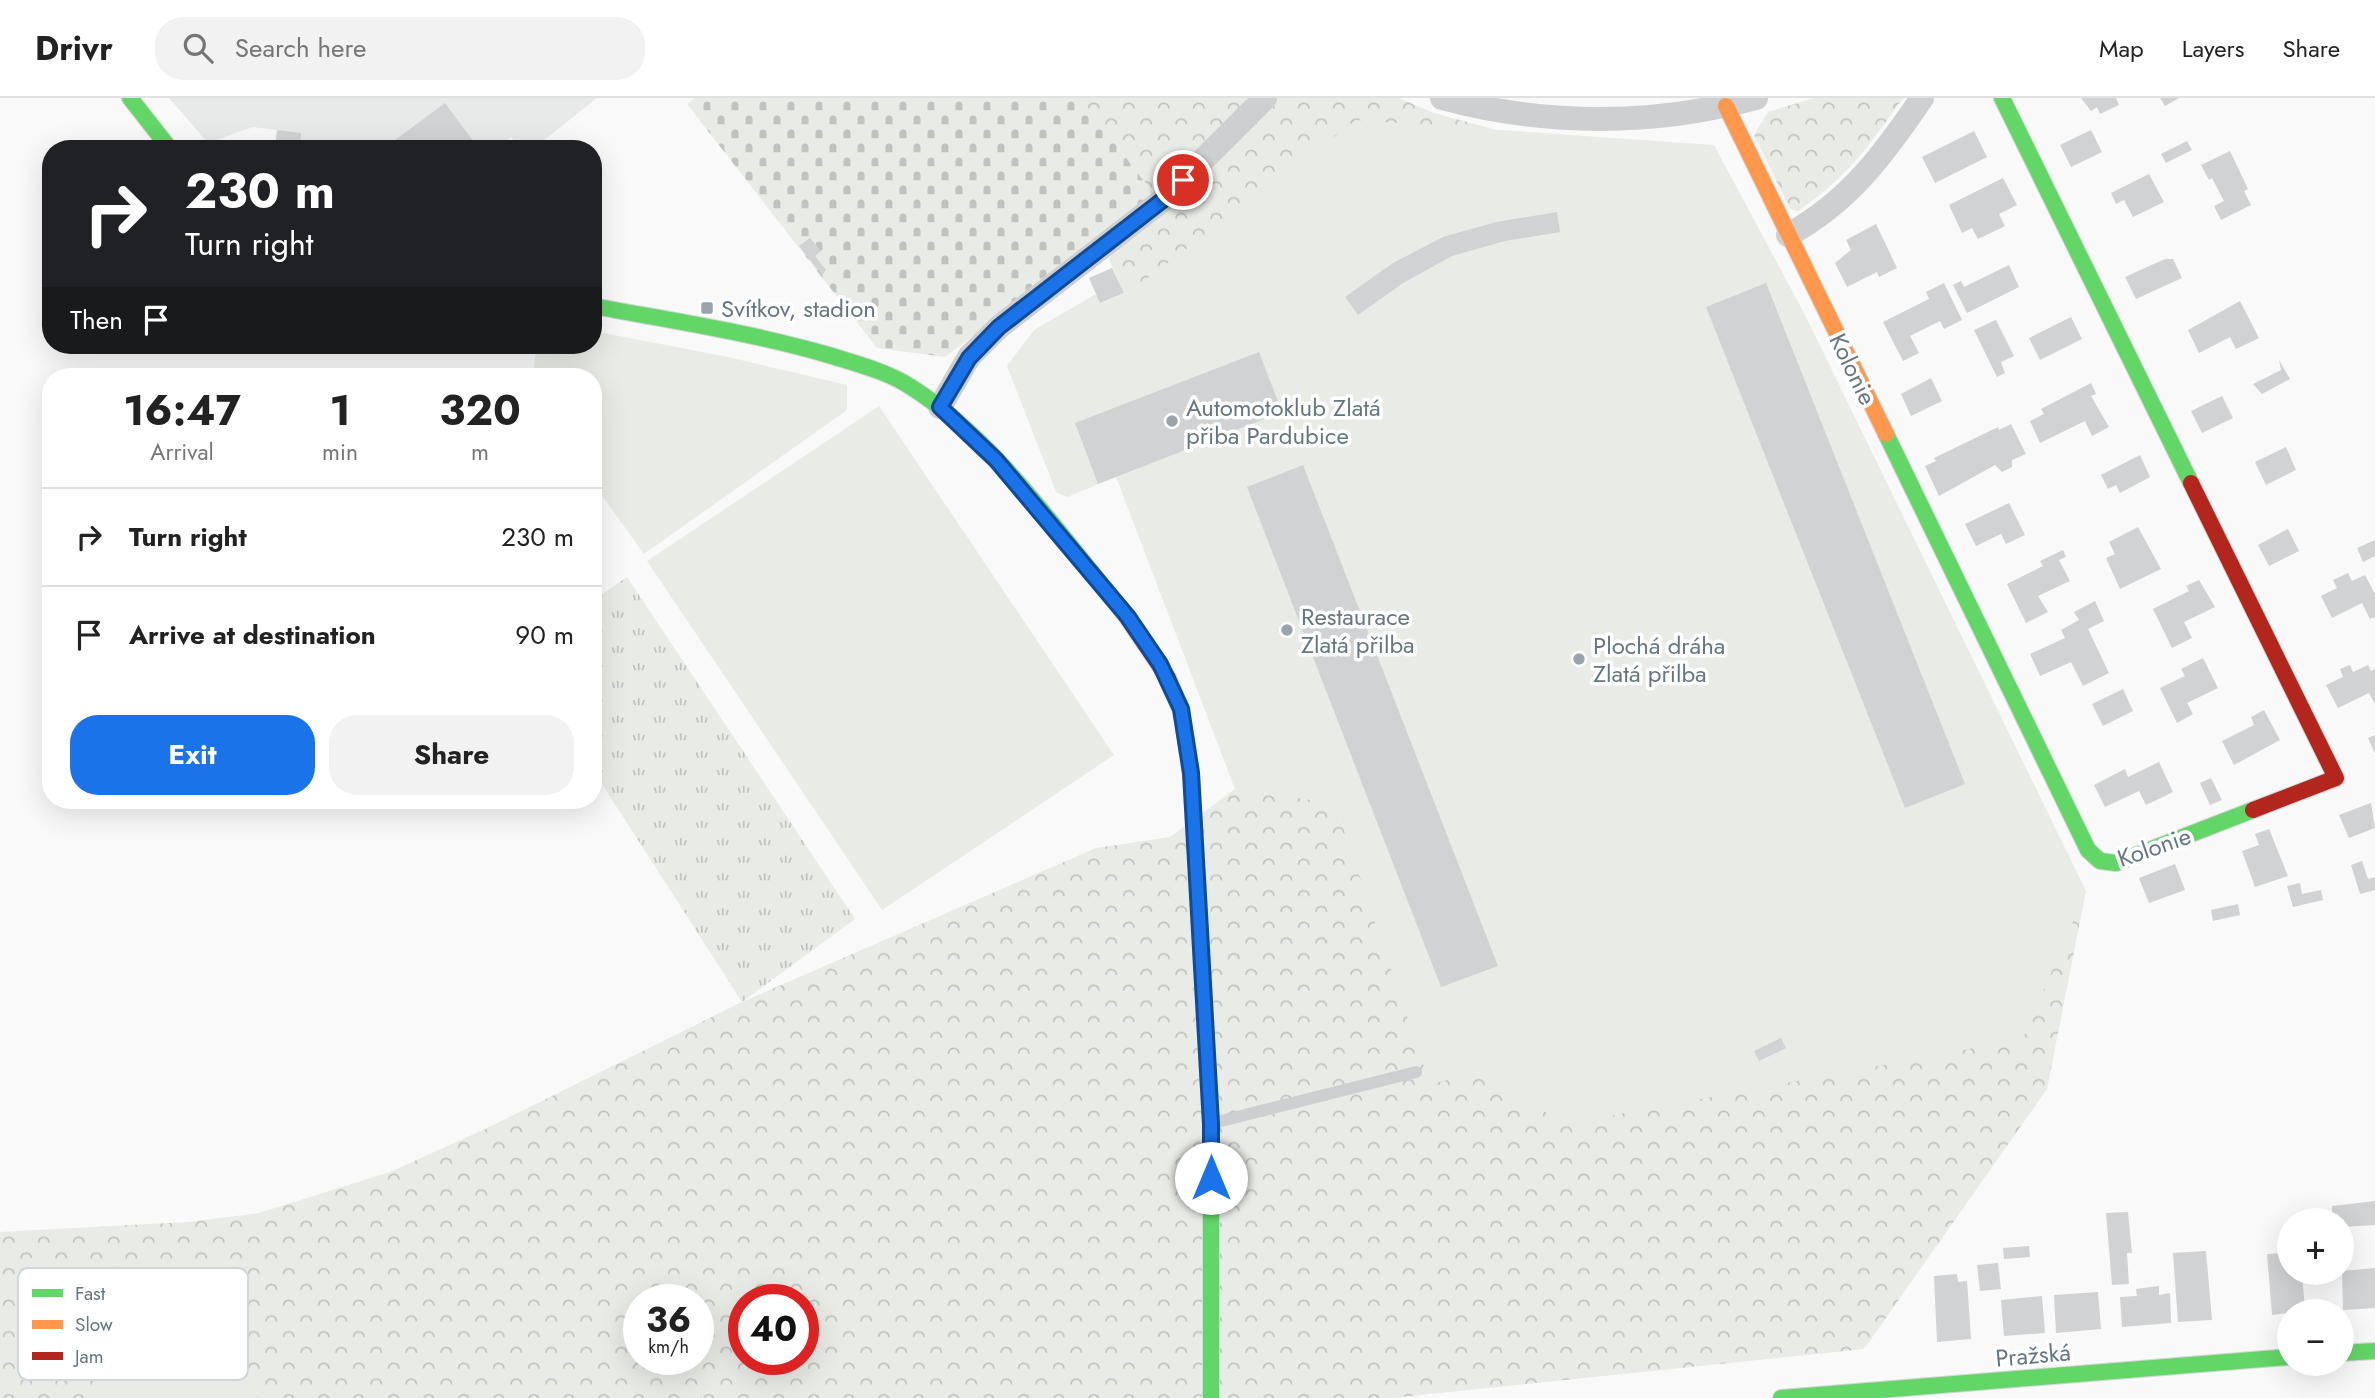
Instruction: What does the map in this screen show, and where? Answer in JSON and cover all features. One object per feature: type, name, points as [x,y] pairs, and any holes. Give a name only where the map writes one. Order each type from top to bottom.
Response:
[{"type":"street","points":[[130,98],[163,140]]},
{"type":"street","points":[[940,407],[969,358],[999,327],[1164,199],[1265,98]]},
{"type":"street","points":[[1442,98],[1508,113],[1614,119],[1668,116],[1756,98]]},
{"type":"street","points":[[1726,106],[1788,235],[1830,209],[1859,184],[1881,158],[1922,98]]},
{"type":"street","name":"Kolonie","points":[[1788,235],[2094,858],[2108,864],[2116,863],[2336,778],[2002,98]]},
{"type":"street","points":[[602,308],[780,341],[864,366],[908,385],[940,407],[996,460],[1128,617],[1157,659],[1181,709],[1191,773],[1211,1124],[1211,1398]]},
{"type":"street","points":[[2354,1352],[2375,1350]]},
{"type":"street","name":"Pražská","points":[[1781,1398],[2277,1358]]},
{"type":"lane","points":[[1211,1124],[1416,1072]]},
{"type":"shaded area","points":[[169,98],[597,98],[544,140],[513,140],[511,137],[507,140],[276,140],[277,130],[253,127],[216,140],[205,140]]},
{"type":"green space","points":[[695,98],[1080,98],[1156,197],[945,357],[877,348],[687,104]]},
{"type":"green space","points":[[1080,98],[1399,98],[1431,112],[1496,130],[1238,247],[1124,293],[1107,255],[1156,197]]},
{"type":"green space","points":[[1814,98],[1903,98],[1845,173],[1798,211],[1790,209],[1754,135],[1768,112]]},
{"type":"green space","name":"Plochá dráha Zlatá přilba","points":[[1356,120],[1714,145],[1804,313],[2086,891],[2023,1039],[1566,1124],[1478,1072],[1430,1084],[1335,803],[1235,789],[1116,477],[1067,497],[1056,492],[1007,366],[1034,330],[1096,294],[1101,303],[1132,290]]},
{"type":"green space","points":[[602,333],[728,357],[847,385],[847,410],[644,554],[602,496],[602,368],[534,368],[536,354],[602,354]]},
{"type":"green space","points":[[879,406],[1114,755],[882,910],[647,561]]},
{"type":"green space","points":[[627,577],[855,919],[742,1002],[602,784],[602,595]]},
{"type":"green space","points":[[1235,789],[1335,803],[1430,1084],[1478,1072],[1566,1124],[2073,866],[2086,891],[2047,1089],[1864,1349],[1392,1398],[0,1398],[0,1232],[188,1222],[259,1213],[390,1172],[485,1129],[742,1002],[1096,848],[1170,837]]},
{"type":"green space","points":[[183,1259],[188,1268],[106,1268]]},
{"type":"green space","points":[[248,1378],[259,1398],[107,1398],[98,1380],[248,1380]]},
{"type":"building","points":[[2081,98],[2116,98],[2119,105],[2100,114],[2097,107],[2091,111]]},
{"type":"building","points":[[2160,98],[2179,98],[2165,106]]},
{"type":"building","points":[[445,103],[472,140],[395,140]]},
{"type":"building","points":[[277,130],[301,133],[300,140],[276,140]]},
{"type":"building","points":[[2091,130],[2102,152],[2071,167],[2060,145]]},
{"type":"building","points":[[1974,131],[1987,157],[1935,183],[1922,157]]},
{"type":"building","points":[[2187,141],[2192,150],[2166,163],[2161,154]]},
{"type":"building","points":[[2230,151],[2248,189],[2244,191],[2251,205],[2221,220],[2214,206],[2224,201],[2212,178],[2209,180],[2201,165]]},
{"type":"building","points":[[2149,174],[2164,202],[2133,217],[2124,200],[2116,204],[2111,193]]},
{"type":"building","points":[[2003,178],[2017,205],[1999,214],[2005,226],[1978,239],[1972,228],[1962,233],[1949,205]]},
{"type":"building","points":[[1557,212],[1560,232],[1505,241],[1452,256],[1403,283],[1358,315],[1345,297],[1393,263],[1443,237],[1496,222]]},
{"type":"building","points":[[1876,224],[1897,268],[1879,277],[1877,272],[1847,287],[1835,263],[1851,250],[1846,240]]},
{"type":"building","points":[[810,238],[821,251],[815,256],[826,270],[822,275],[799,246]]},
{"type":"building","points":[[2165,259],[2173,259],[2182,278],[2136,299],[2125,277]]},
{"type":"building","points":[[2009,265],[2019,287],[1967,313],[1953,285],[1961,281],[1964,287]]},
{"type":"building","points":[[1112,268],[1124,293],[1100,303],[1089,278]]},
{"type":"building","points":[[1766,283],[1965,784],[1905,808],[1706,307]]},
{"type":"building","points":[[1944,283],[1962,320],[1944,329],[1940,321],[1910,336],[1919,353],[1903,361],[1883,322],[1929,299],[1926,292]]},
{"type":"building","points":[[2240,301],[2259,338],[2236,349],[2230,337],[2199,353],[2188,330]]},
{"type":"building","points":[[2071,317],[2082,339],[2040,360],[2029,338]]},
{"type":"building","points":[[1996,320],[2014,356],[2001,362],[2005,373],[1997,377],[1974,330]]},
{"type":"building","points":[[1259,352],[1282,412],[1098,484],[1075,423]]},
{"type":"building","points":[[2279,360],[2290,379],[2262,394],[2253,384],[2281,370]]},
{"type":"building","points":[[1931,378],[1942,401],[1911,416],[1901,394]]},
{"type":"building","points":[[2091,383],[2096,394],[2091,396],[2109,427],[2092,436],[2085,421],[2040,443],[2030,421],[2044,414],[2041,409]]},
{"type":"building","points":[[2222,396],[2233,418],[2202,433],[2191,411]]},
{"type":"building","points":[[2011,424],[2026,454],[2012,460],[2012,467],[2002,472],[1995,465],[1939,496],[1925,466],[1936,461],[1934,458],[1998,427],[1999,430]]},
{"type":"building","points":[[2286,447],[2296,470],[2266,485],[2255,462]]},
{"type":"building","points":[[2140,455],[2150,477],[2120,493],[2116,485],[2108,489],[2101,475]]},
{"type":"building","points":[[1303,465],[1498,966],[1441,987],[1247,487]]},
{"type":"building","points":[[2009,503],[2025,535],[2006,544],[2001,534],[1976,546],[1965,524]]},
{"type":"building","points":[[2138,527],[2161,569],[2120,589],[2106,558],[2115,554],[2109,542]]},
{"type":"building","points":[[2288,529],[2299,551],[2269,566],[2258,545]]},
{"type":"building","points":[[2375,540],[2375,556],[2363,562],[2357,548]]},
{"type":"building","points":[[2063,550],[2066,557],[2059,560],[2070,581],[2038,596],[2048,612],[2026,623],[2007,584],[2043,566],[2040,561]]},
{"type":"building","points":[[2348,573],[2352,581],[2365,575],[2375,594],[2375,617],[2370,619],[2362,603],[2332,618],[2321,596],[2337,588],[2333,580]]},
{"type":"building","points":[[2199,580],[2215,607],[2184,622],[2192,638],[2172,648],[2153,609],[2189,591],[2186,586]]},
{"type":"building","points":[[2095,601],[2104,621],[2088,629],[2109,673],[2083,686],[2071,662],[2040,676],[2030,654],[2065,638],[2061,630],[2079,620],[2074,612]]},
{"type":"building","points":[[2203,658],[2218,688],[2187,703],[2193,714],[2177,723],[2160,688],[2185,676],[2181,669]]},
{"type":"building","points":[[2350,665],[2353,672],[2368,665],[2371,671],[2375,669],[2375,704],[2369,693],[2338,708],[2326,685],[2343,677],[2340,669]]},
{"type":"building","points":[[2123,689],[2133,711],[2103,726],[2092,704]]},
{"type":"building","points":[[2264,710],[2280,740],[2234,765],[2222,741],[2254,725],[2251,717]]},
{"type":"building","points":[[2375,735],[2375,754],[2368,738]]},
{"type":"building","points":[[2159,762],[2173,792],[2146,805],[2139,791],[2105,807],[2094,785],[2125,769],[2128,777]]},
{"type":"building","points":[[2211,778],[2222,800],[2210,805],[2200,783]]},
{"type":"building","points":[[2371,803],[2375,828],[2349,838],[2339,815]]},
{"type":"building","points":[[2269,829],[2288,876],[2255,887],[2242,851],[2259,845],[2255,834]]},
{"type":"building","points":[[2362,861],[2368,879],[2375,877],[2375,890],[2360,894],[2351,865]]},
{"type":"building","points":[[2175,864],[2185,890],[2149,903],[2139,878]]},
{"type":"building","points":[[2300,883],[2302,894],[2321,890],[2323,900],[2293,907],[2287,886]]},
{"type":"building","points":[[2238,904],[2240,915],[2213,921],[2211,910]]},
{"type":"building","points":[[1781,1038],[1786,1048],[1759,1061],[1754,1051]]},
{"type":"building","points":[[2375,1201],[2375,1225],[2354,1226],[2354,1208],[2332,1206]]},
{"type":"building","points":[[2128,1212],[2132,1253],[2127,1253],[2129,1284],[2112,1285],[2106,1213]]},
{"type":"building","points":[[2029,1246],[2030,1257],[2004,1259],[2003,1248]]},
{"type":"building","points":[[2206,1251],[2212,1320],[2178,1322],[2173,1253]]},
{"type":"building","points":[[2267,1254],[2277,1254],[2277,1285],[2303,1285],[2304,1299],[2277,1299],[2277,1314],[2272,1315]]},
{"type":"building","points":[[1998,1263],[2001,1289],[1980,1291],[1977,1265]]},
{"type":"building","points":[[2375,1268],[2375,1308],[2354,1309],[2354,1299],[2343,1299],[2342,1285],[2354,1285],[2354,1270]]},
{"type":"building","points":[[1957,1274],[1958,1282],[1967,1281],[1971,1339],[1937,1342],[1934,1276]]},
{"type":"building","points":[[2159,1286],[2159,1295],[2170,1293],[2171,1323],[2122,1327],[2120,1297],[2137,1296],[2136,1289]]},
{"type":"building","points":[[2098,1292],[2101,1329],[2056,1333],[2054,1295]]},
{"type":"building","points":[[2042,1296],[2045,1333],[2004,1336],[2001,1300]]},
{"type":"traffic: fast","points":[[130,98],[163,140]]},
{"type":"traffic: fast","points":[[2002,98],[2191,483]]},
{"type":"traffic: fast","points":[[602,308],[713,328],[832,356],[883,373],[911,387],[942,409],[998,461],[1050,520],[1122,610]]},
{"type":"traffic: fast","points":[[1886,434],[2088,850],[2100,861],[2116,863],[2253,810]]},
{"type":"traffic: fast","points":[[1204,1005],[1211,1123],[1211,1398]]},
{"type":"traffic: fast","points":[[2354,1352],[2375,1351]]},
{"type":"traffic: fast","points":[[1781,1398],[2277,1358]]},
{"type":"traffic: slow","points":[[1726,106],[1886,434]]},
{"type":"traffic: jam","points":[[2191,483],[2336,778],[2253,810]]},
{"type":"traffic: jam","points":[[1122,610],[1168,678],[1181,709],[1191,773],[1204,1005]]},
{"type":"place","name":"Svítkov, stadion","points":[[707,308]]},
{"type":"place","name":"Automotoklub Zlatá přiba Pardubice","points":[[1172,421]]},
{"type":"place","name":"Restaurace Zlatá přilba","points":[[1287,630]]},
{"type":"place","name":"Plochá dráha Zlatá přilba","points":[[1579,659]]},
{"type":"route","points":[[1183,180],[1164,199],[999,327],[969,358],[940,407],[996,460],[1128,617],[1152,650],[1181,709],[1188,740],[1191,773],[1211,1124],[1211,1178]]}]
